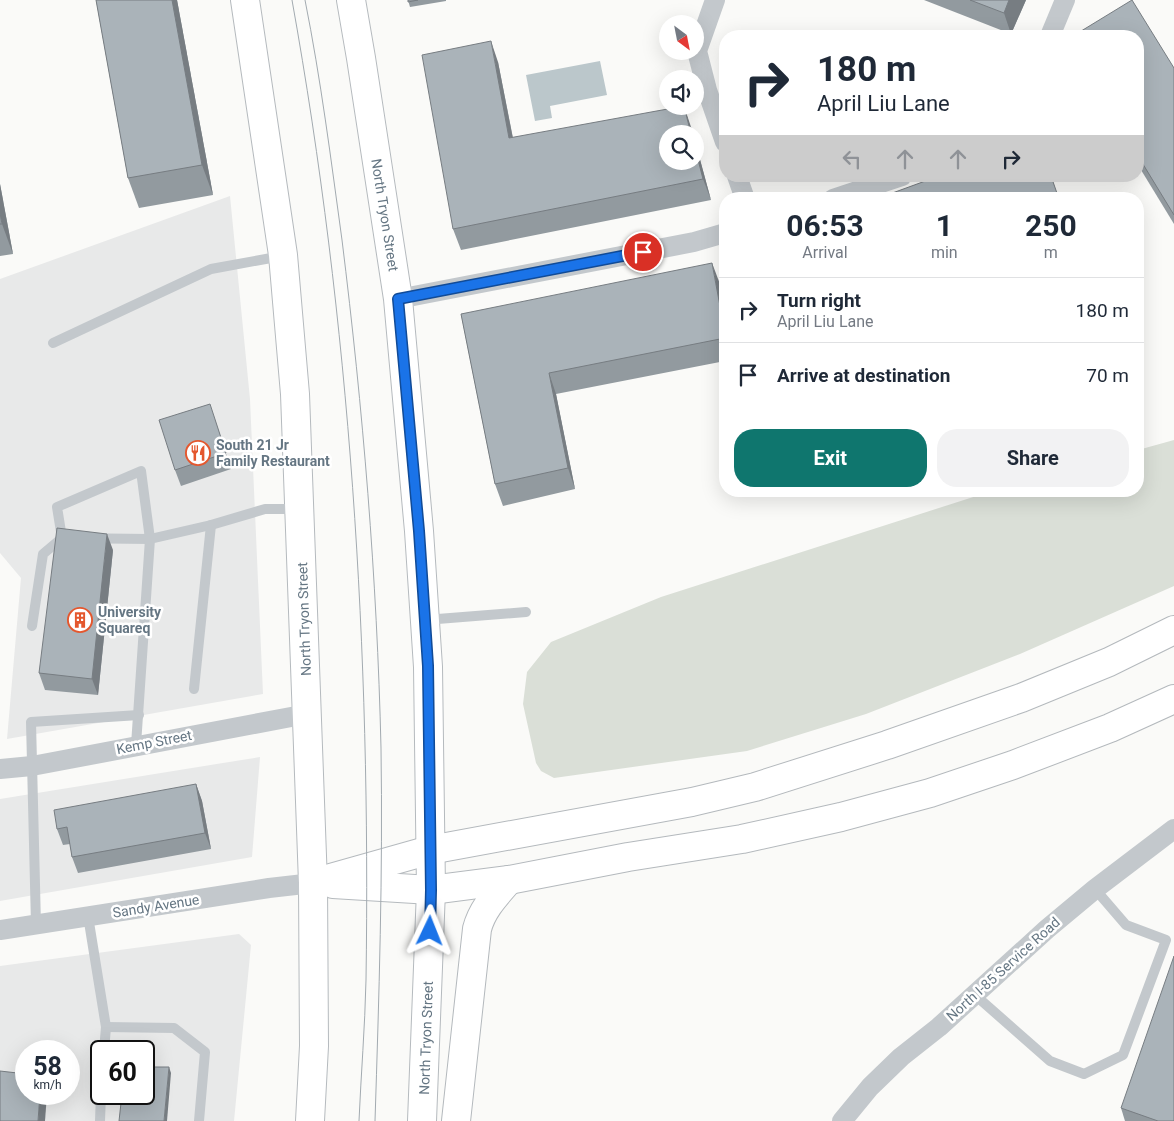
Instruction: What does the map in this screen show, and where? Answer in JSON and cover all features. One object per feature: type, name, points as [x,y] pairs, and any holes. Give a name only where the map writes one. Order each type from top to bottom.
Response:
[{"type":"main road","name":"North Tryon Street","points":[[245,0],[283,255],[295,394],[313,883],[314,1046],[310,1121]]},
{"type":"main road","name":"North Tryon Street","points":[[351,0],[398,299],[419,531],[428,666],[431,890],[422,1121]]},
{"type":"main road","points":[[313,883],[430,850],[692,802],[756,786],[887,745],[1021,698],[1109,662],[1174,630]]},
{"type":"main road","points":[[313,883],[431,890],[509,880],[628,857],[742,839],[841,817],[921,796],[1013,765],[1110,728],[1174,699]]},
{"type":"main road","points":[[456,1121],[478,929],[480,920],[490,902],[509,880]]},
{"type":"street","points":[[715,0],[697,51],[706,90],[719,126]]},
{"type":"street","points":[[1052,30],[1065,0]]},
{"type":"street","points":[[854,192],[884,182]]},
{"type":"street","points":[[398,299],[694,242],[719,235]]},
{"type":"street","name":"Kemp Street","points":[[2,765],[32,766],[307,714]]},
{"type":"street","name":"North I-85 Service Road","points":[[842,1121],[870,1087],[900,1057],[939,1027],[1047,928],[1174,828]]},
{"type":"street","name":"Sandy Avenue","points":[[0,930],[313,883]]},
{"type":"lane","points":[[53,343],[211,269],[283,255]]},
{"type":"lane","points":[[62,538],[57,507],[141,471],[150,539],[136,745]]},
{"type":"lane","points":[[32,626],[42,554],[62,538],[150,539],[211,525],[265,509],[300,509]]},
{"type":"lane","points":[[194,689],[211,525]]},
{"type":"lane","points":[[425,620],[526,612]]},
{"type":"lane","points":[[36,925],[31,722],[139,715]]},
{"type":"lane","points":[[974,994],[1050,1062],[1084,1074],[1123,1054],[1166,940],[1126,925],[1095,889]]},
{"type":"lane","points":[[88,916],[106,1027],[105,1040]]},
{"type":"lane","points":[[106,1027],[174,1028],[204,1052],[199,1121]]},
{"type":"lane","points":[[100,1121],[101,1105]]},
{"type":"shaded area","points":[[600,61],[607,95],[550,106],[552,118],[535,121],[526,75]]},
{"type":"shaded area","points":[[230,196],[250,399],[263,694],[7,739],[21,578],[0,553],[0,279]]},
{"type":"shaded area","points":[[1174,440],[1174,586],[1020,654],[866,714],[747,751],[554,778],[541,771],[536,763],[523,704],[527,672],[551,642],[661,597],[973,497],[1144,497],[1144,448]]},
{"type":"shaded area","points":[[260,757],[252,857],[0,901],[0,799]]},
{"type":"shaded area","points":[[239,934],[251,945],[234,1121],[0,1121],[0,966]]},
{"type":"building","points":[[96,0],[172,0],[202,165],[128,178]]},
{"type":"building","points":[[970,0],[1009,0],[1004,13]]},
{"type":"building","points":[[1132,0],[1174,68],[1174,215],[1144,166],[1144,30],[1083,30]]},
{"type":"building","points":[[491,41],[509,138],[659,111],[659,115],[686,115],[689,125],[659,125],[659,170],[701,170],[703,179],[453,229],[422,55]]},
{"type":"building","points":[[923,182],[1053,182],[1057,192],[895,192]]},
{"type":"building","points":[[712,263],[719,301],[719,339],[549,373],[568,468],[495,484],[461,314]]},
{"type":"building","name":"South 21 Jr Family Restaurant","points":[[210,404],[226,453],[175,470],[159,420]]},
{"type":"building","name":"University Squareq","points":[[57,528],[107,534],[92,679],[39,673]]},
{"type":"building","points":[[196,784],[205,833],[72,857],[67,827],[57,829],[54,810]]},
{"type":"building","points":[[1174,956],[1174,1121],[1158,1121],[1121,1108]]},
{"type":"building","points":[[155,1067],[169,1067],[164,1121],[119,1121],[121,1105],[155,1105]]},
{"type":"building","points":[[0,1071],[15,1073],[15,1105],[39,1105],[38,1121],[0,1121]]},
{"type":"tram line","points":[[292,0],[312,121],[329,243],[353,488],[365,734],[367,857],[365,998],[359,1121]]},
{"type":"tram line","points":[[305,0],[321,90],[342,240],[363,430],[376,621],[381,748],[381,841],[375,1121]]},
{"type":"place","name":"South 21 Jr Family Restaurant","points":[[198,453]]},
{"type":"place","name":"University Squareq","points":[[80,620]]},
{"type":"route","points":[[430,931],[428,666],[419,531],[398,299],[643,252]]}]
